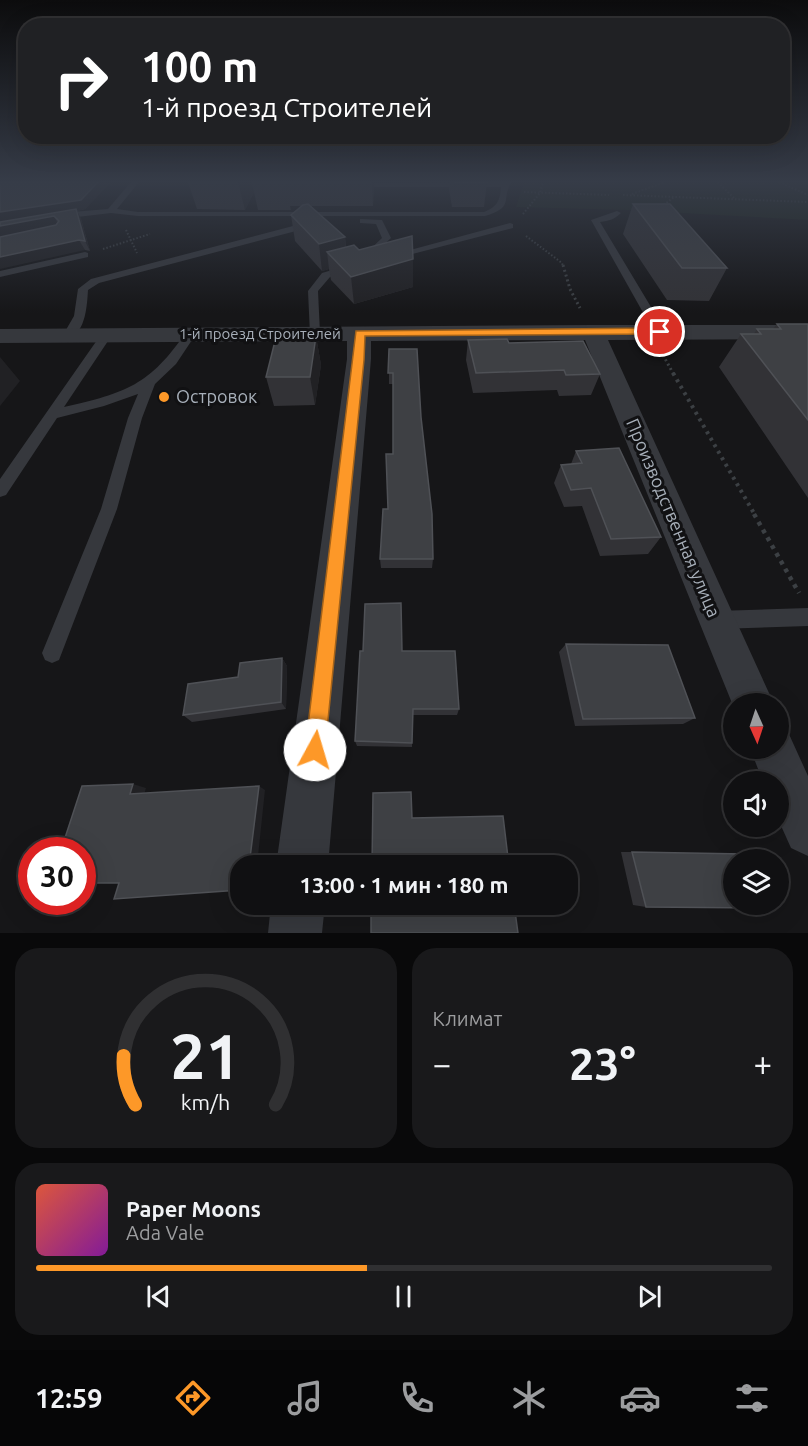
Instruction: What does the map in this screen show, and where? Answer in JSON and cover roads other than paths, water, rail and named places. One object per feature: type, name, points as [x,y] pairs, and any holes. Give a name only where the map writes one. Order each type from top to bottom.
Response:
[{"type":"street","name":"1-й проезд Строителей","points":[[0,336],[585,333],[661,342],[808,332]]},
{"type":"street","points":[[303,855],[358,371],[359,333]]},
{"type":"street","name":"Производственная улица","points":[[585,333],[748,693]]},
{"type":"street","points":[[777,759],[808,831]]},
{"type":"street","points":[[295,933],[297,915]]},
{"type":"lane","points":[[69,335],[80,316],[83,289],[95,281],[303,226]]},
{"type":"lane","points":[[359,265],[387,238],[381,226]]},
{"type":"lane","points":[[314,333],[313,291],[326,275],[510,226]]},
{"type":"lane","points":[[598,226],[661,342]]},
{"type":"lane","points":[[0,274],[85,255]]},
{"type":"lane","points":[[0,491],[105,334]]},
{"type":"lane","points":[[50,415],[118,399],[149,382],[171,363],[190,334]]},
{"type":"lane","points":[[52,652],[110,508],[135,418],[149,382]]},
{"type":"lane","points":[[717,620],[805,608]]},
{"type":"place","name":"Островок","points":[[164,397]]}]
